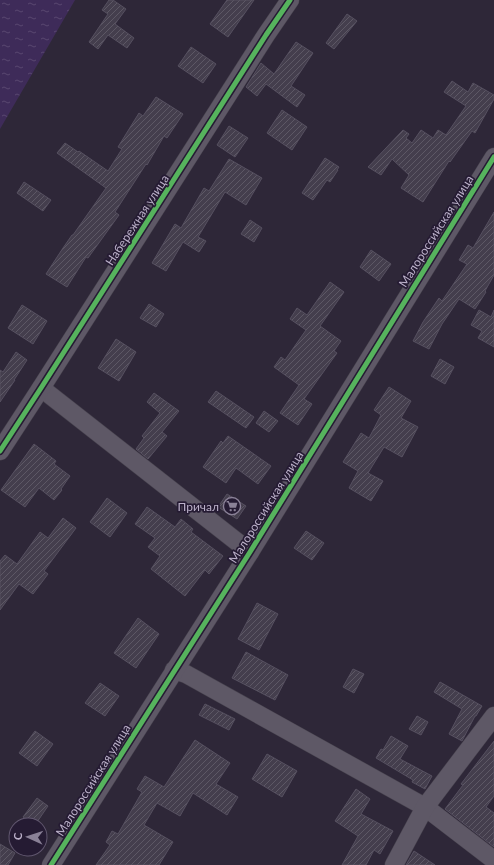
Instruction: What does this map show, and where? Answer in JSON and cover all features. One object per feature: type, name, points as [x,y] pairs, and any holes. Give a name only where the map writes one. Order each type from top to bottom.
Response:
[{"type":"street","name":"Набережная улица","points":[[0,451],[290,0]]},
{"type":"street","name":"Малороссийская улица","points":[[51,865],[250,552],[494,157]]},
{"type":"street","points":[[41,388],[250,552]]},
{"type":"street","points":[[174,670],[186,674],[425,807],[494,860]]},
{"type":"street","points":[[394,865],[425,807],[494,716]]},
{"type":"water","points":[[0,0],[75,0],[0,129]]},
{"type":"building","points":[[109,0],[113,0],[126,9],[115,24],[134,38],[127,48],[108,35],[98,49],[89,42],[108,14],[102,10]]},
{"type":"building","points":[[227,0],[254,0],[228,37],[210,24]]},
{"type":"building","points":[[347,14],[357,21],[334,49],[326,43]]},
{"type":"building","points":[[296,42],[313,53],[291,86],[305,95],[297,107],[266,84],[257,96],[246,87],[261,63],[274,74]]},
{"type":"building","points":[[191,47],[216,64],[203,83],[178,66]]},
{"type":"building","points":[[452,81],[468,92],[473,83],[494,95],[494,99],[475,133],[472,131],[450,162],[449,161],[423,202],[401,188],[409,175],[392,159],[381,175],[368,167],[403,130],[409,134],[406,138],[412,143],[421,130],[433,138],[438,130],[446,135],[466,106],[444,92]]},
{"type":"building","points":[[156,97],[183,114],[167,138],[164,136],[147,165],[146,164],[115,212],[119,215],[88,258],[86,257],[67,287],[46,274],[106,188],[57,153],[65,143],[108,171],[122,149],[118,147],[139,113],[143,116]]},
{"type":"building","points":[[282,110],[307,127],[292,150],[267,133]]},
{"type":"building","points":[[229,126],[248,138],[235,157],[217,145]]},
{"type":"building","points":[[325,158],[339,167],[330,182],[327,180],[313,200],[302,193]]},
{"type":"building","points":[[229,159],[262,178],[246,205],[225,192],[198,237],[206,241],[199,252],[183,242],[166,271],[152,263],[175,224],[181,228],[204,188],[209,191]]},
{"type":"building","points":[[24,182],[51,200],[43,211],[17,193]]},
{"type":"building","points":[[494,212],[494,275],[485,291],[486,292],[475,309],[459,299],[442,324],[429,349],[413,341],[423,322],[439,298],[442,301],[467,264],[459,260],[468,245],[473,248]]},
{"type":"building","points":[[250,220],[262,228],[254,242],[241,234]]},
{"type":"building","points":[[371,250],[391,264],[379,281],[360,267]]},
{"type":"building","points":[[330,282],[344,292],[320,326],[341,341],[334,351],[337,353],[304,399],[312,404],[298,425],[280,413],[299,385],[274,367],[281,357],[285,360],[306,330],[290,319],[297,308],[307,315]]},
{"type":"building","points":[[149,304],[164,314],[156,327],[140,318]]},
{"type":"building","points":[[22,305],[47,321],[33,344],[8,328]]},
{"type":"building","points":[[479,310],[491,317],[494,310],[494,347],[478,338],[482,331],[471,325]]},
{"type":"building","points":[[116,339],[136,352],[119,381],[98,368]]},
{"type":"building","points":[[16,352],[27,360],[0,402],[0,370],[3,372]]},
{"type":"building","points":[[440,359],[454,367],[445,384],[431,376]]},
{"type":"building","points":[[389,387],[411,401],[401,418],[418,427],[402,457],[384,447],[368,473],[383,481],[371,501],[349,488],[358,471],[343,462],[361,433],[369,438],[381,415],[374,410]]},
{"type":"building","points":[[216,391],[254,417],[246,428],[208,402]]},
{"type":"building","points":[[154,393],[179,411],[162,432],[167,436],[148,459],[136,449],[144,438],[142,436],[160,413],[147,402]]},
{"type":"building","points":[[264,411],[278,421],[269,432],[256,423]]},
{"type":"building","points":[[228,436],[271,466],[258,484],[236,468],[226,483],[203,467],[221,441],[223,443]]},
{"type":"building","points":[[34,444],[56,461],[54,464],[70,476],[54,500],[39,488],[25,507],[1,490]]},
{"type":"building","name":"Причал","points":[[227,494],[246,506],[237,519],[218,507]]},
{"type":"building","points":[[107,498],[127,513],[110,537],[90,522]]},
{"type":"building","points":[[147,507],[175,527],[181,519],[193,529],[191,532],[223,556],[209,574],[205,570],[185,596],[151,569],[160,556],[148,547],[155,538],[135,524]]},
{"type":"building","points":[[63,518],[76,528],[44,571],[48,574],[33,594],[19,584],[0,610],[0,561],[5,555],[17,564],[40,532],[48,538]]},
{"type":"building","points":[[306,531],[324,543],[312,560],[294,548]]},
{"type":"building","points":[[257,603],[278,614],[259,650],[238,639]]},
{"type":"building","points":[[138,618],[159,634],[136,668],[114,653]]},
{"type":"building","points":[[246,652],[288,675],[275,700],[232,678]]},
{"type":"building","points":[[353,669],[364,674],[354,693],[343,687]]},
{"type":"building","points":[[440,682],[482,706],[462,741],[449,734],[462,709],[434,692]]},
{"type":"building","points":[[100,683],[119,696],[105,716],[85,703]]},
{"type":"building","points":[[205,704],[235,719],[229,730],[199,715]]},
{"type":"building","points":[[417,716],[428,722],[421,735],[409,729]]},
{"type":"building","points":[[35,731],[53,744],[37,766],[19,753]]},
{"type":"building","points":[[391,736],[408,746],[400,759],[432,776],[425,789],[376,758],[381,749],[383,750]]},
{"type":"building","points":[[195,740],[230,763],[216,784],[238,797],[227,815],[193,793],[180,816],[157,803],[144,825],[173,842],[159,865],[96,865],[110,845],[106,842],[112,831],[118,834],[142,792],[137,789],[145,776],[164,787]]},
{"type":"building","points":[[494,741],[494,796],[486,807],[494,813],[494,847],[445,809],[463,785],[461,784]]},
{"type":"building","points":[[267,754],[297,771],[282,797],[252,779]]},
{"type":"building","points":[[356,789],[370,799],[361,814],[393,831],[380,854],[374,850],[366,865],[342,865],[358,836],[335,821]]},
{"type":"building","points":[[37,798],[48,806],[40,817],[23,817]]},
{"type":"building","points":[[0,844],[8,849],[8,857],[13,857],[8,865],[0,865]]},
{"type":"building","points":[[414,851],[435,865],[406,865]]},
{"type":"cycle path","points":[[0,451],[266,35],[290,0]]},
{"type":"cycle path","points":[[51,865],[250,552],[494,157]]},
{"type":"place","name":"Причал","points":[[232,506]]}]
